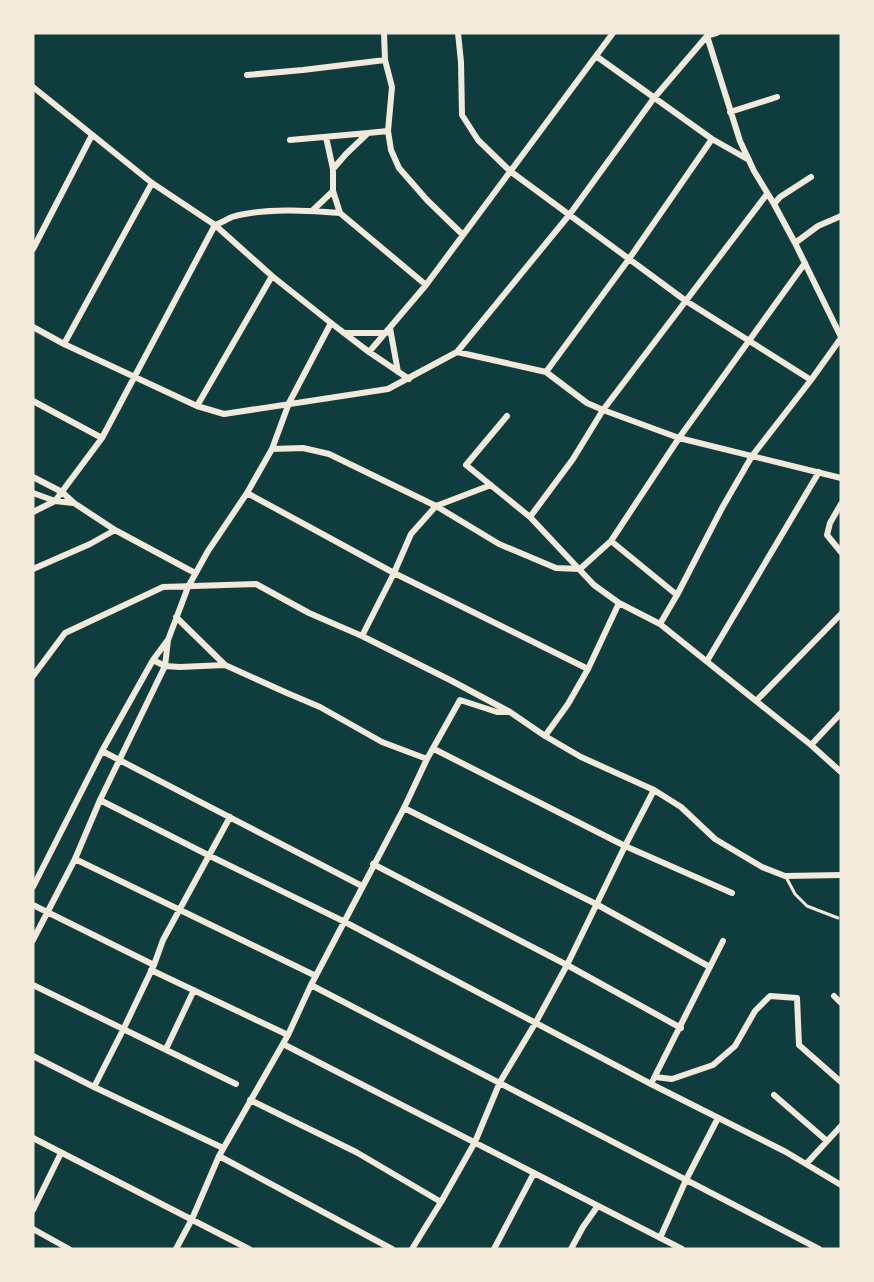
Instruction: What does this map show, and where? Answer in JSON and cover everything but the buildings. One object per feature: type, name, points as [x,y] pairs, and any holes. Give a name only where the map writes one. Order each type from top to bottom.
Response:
[{"type":"street","points":[[384,33],[384,60],[392,87],[388,131],[391,150],[399,168],[427,200],[462,234]]},
{"type":"street","points":[[458,33],[462,115],[478,140],[510,171],[686,301],[811,380]]},
{"type":"street","points":[[369,352],[426,285],[613,33]]},
{"type":"street","points":[[33,327],[64,344],[197,406],[224,414],[387,389],[457,352],[570,214],[654,98],[707,36],[717,33]]},
{"type":"street","points":[[660,624],[752,456],[841,337],[795,243],[740,141],[707,36]]},
{"type":"street","points":[[596,56],[712,139],[749,160]]},
{"type":"street","points":[[247,75],[384,60]]},
{"type":"street","points":[[33,87],[152,183],[215,225],[272,276],[343,333],[408,379]]},
{"type":"street","points":[[730,112],[777,97]]},
{"type":"street","points":[[290,140],[388,131]]},
{"type":"street","points":[[333,169],[368,133]]},
{"type":"street","points":[[33,249],[92,135]]},
{"type":"street","points":[[326,137],[333,169],[333,191],[340,213],[426,285]]},
{"type":"street","points":[[546,372],[629,259],[712,139]]},
{"type":"street","points":[[774,204],[780,197],[811,177]]},
{"type":"street","points":[[64,344],[152,183]]},
{"type":"street","points":[[312,211],[333,191]]},
{"type":"street","points":[[530,517],[573,459],[603,410],[767,194]]},
{"type":"street","points":[[33,512],[55,501],[102,438],[215,225],[233,217],[264,212],[340,213]]},
{"type":"street","points":[[795,243],[818,226],[841,216]]},
{"type":"street","points":[[272,449],[303,447],[329,454],[436,506],[500,544],[556,568],[580,569],[611,541],[679,438],[805,263]]},
{"type":"street","points":[[197,406],[272,276]]},
{"type":"street","points":[[33,940],[75,859],[100,800],[165,666],[168,640],[188,587],[272,449],[289,403],[331,323]]},
{"type":"street","points":[[343,333],[388,331]]},
{"type":"street","points":[[388,331],[399,372]]},
{"type":"street","points":[[457,352],[546,372],[587,403],[679,438],[841,478]]},
{"type":"street","points":[[33,401],[102,438]]},
{"type":"street","points":[[507,416],[466,465],[530,517],[594,585],[619,603],[660,624],[811,745],[841,772]]},
{"type":"street","points":[[707,662],[819,472]]},
{"type":"street","points":[[33,477],[62,492],[74,503],[115,530],[195,573]]},
{"type":"street","points":[[362,636],[411,534],[436,506],[491,485]]},
{"type":"street","points":[[33,493],[55,501],[74,503]]},
{"type":"street","points":[[247,493],[394,573],[588,669]]},
{"type":"street","points":[[841,504],[830,523],[827,535],[841,552]]},
{"type":"street","points":[[33,569],[90,544],[115,530]]},
{"type":"street","points":[[611,541],[677,595]]},
{"type":"street","points":[[33,676],[65,633],[163,587],[256,584],[309,614],[362,636],[452,681],[510,712],[581,757],[654,790],[681,807],[715,839],[762,867],[785,876],[841,875]]},
{"type":"street","points":[[545,736],[568,704],[588,669],[619,603]]},
{"type":"street","points":[[756,701],[841,614]]},
{"type":"street","points":[[176,617],[225,665],[320,707],[382,742],[427,759]]},
{"type":"street","points":[[33,887],[102,751],[153,660],[168,640]]},
{"type":"street","points":[[153,660],[165,666],[225,665]]},
{"type":"street","points":[[176,1249],[192,1219],[223,1148],[288,1035],[373,864],[460,700],[496,712],[510,712]]},
{"type":"street","points":[[811,745],[841,713]]},
{"type":"street","points":[[434,749],[625,846],[732,893]]},
{"type":"street","points":[[102,751],[362,886]]},
{"type":"street","points":[[412,1249],[475,1142],[500,1082],[567,965],[654,790]]},
{"type":"street","points":[[100,800],[345,922],[651,1084],[807,1163],[841,1185]]},
{"type":"street","points":[[404,808],[596,904],[710,968]]},
{"type":"street","points":[[94,1087],[124,1028],[163,940],[230,817]]},
{"type":"street","points":[[75,859],[316,976]]},
{"type":"street","points":[[373,864],[567,965],[681,1028]]},
{"type":"street","points":[[33,905],[194,990],[288,1035]]},
{"type":"street","points":[[651,1084],[723,941]]},
{"type":"street","points":[[33,985],[236,1084]]},
{"type":"street","points":[[311,985],[819,1249]]},
{"type":"street","points":[[166,1049],[194,990]]},
{"type":"street","points":[[655,1077],[672,1079],[713,1065],[735,1046],[755,1011],[770,996],[797,998],[799,1046],[841,1082]]},
{"type":"street","points":[[834,996],[841,1003]]},
{"type":"street","points":[[283,1044],[682,1249]]},
{"type":"street","points":[[33,1056],[223,1148]]},
{"type":"street","points":[[774,1095],[827,1141]]},
{"type":"street","points":[[250,1100],[356,1152],[441,1203]]},
{"type":"street","points":[[660,1238],[686,1180],[718,1118]]},
{"type":"street","points":[[807,1163],[841,1126]]},
{"type":"street","points":[[33,1138],[249,1249]]},
{"type":"street","points":[[33,1210],[61,1153]]},
{"type":"street","points":[[219,1156],[392,1249]]},
{"type":"street","points":[[494,1249],[534,1173]]},
{"type":"street","points":[[571,1249],[597,1207]]},
{"type":"street","points":[[33,1229],[69,1249]]},
{"type":"lane","points":[[785,876],[795,894],[807,906],[838,918]]}]
